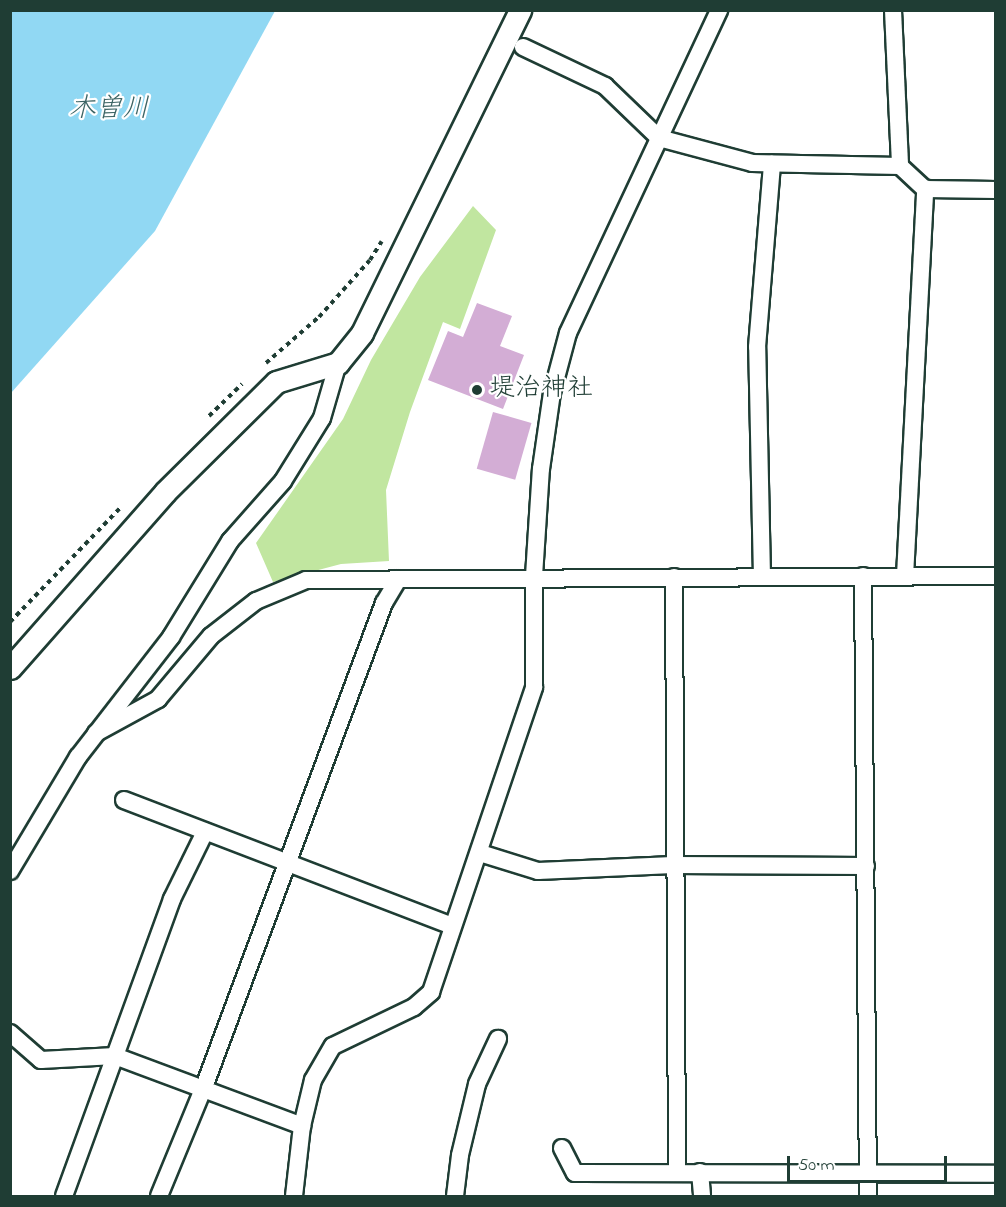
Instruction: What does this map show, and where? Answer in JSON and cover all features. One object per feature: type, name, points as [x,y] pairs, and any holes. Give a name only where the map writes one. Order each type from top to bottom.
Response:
[{"type":"street","points":[[10,872],[78,757],[171,637],[230,541],[283,481],[322,418],[338,363],[362,333],[520,10]]},
{"type":"street","points":[[294,1197],[302,1126],[313,1080],[333,1046],[414,1007],[431,992],[452,926],[480,853],[534,687],[534,576],[541,469],[552,393],[568,333],[719,10]]},
{"type":"street","points":[[893,10],[900,166]]},
{"type":"street","points":[[523,47],[605,86],[659,138],[772,164],[900,166],[925,189],[996,190]]},
{"type":"street","points":[[762,577],[756,347],[772,164]]},
{"type":"street","points":[[905,576],[925,189]]},
{"type":"street","points":[[10,668],[165,492],[276,382],[338,363]]},
{"type":"street","points":[[96,733],[159,699],[211,636],[256,601],[306,580],[534,576],[996,576]]},
{"type":"street","points":[[863,576],[868,1197]]},
{"type":"street","points":[[674,577],[673,865],[677,1172]]},
{"type":"street","points":[[159,1197],[204,1087],[384,603],[398,580]]},
{"type":"street","points":[[124,800],[452,926]]},
{"type":"street","points":[[64,1197],[172,899],[205,832]]},
{"type":"street","points":[[480,853],[538,871],[673,865],[866,866]]},
{"type":"street","points":[[10,1033],[41,1060],[115,1056],[204,1087],[302,1126]]},
{"type":"street","points":[[455,1197],[460,1155],[477,1084],[498,1039]]},
{"type":"street","points":[[562,1148],[575,1173],[996,1174]]},
{"type":"street","points":[[700,1172],[702,1197]]},
{"type":"path","points":[[258,370],[320,317],[370,260],[388,230]]},
{"type":"path","points":[[207,418],[249,378]]},
{"type":"path","points":[[10,622],[125,503]]},
{"type":"green space","points":[[473,206],[496,230],[460,329],[443,322],[410,412],[386,490],[389,561],[341,564],[273,582],[256,543],[343,419],[371,360],[420,277]]},
{"type":"water","name":"木曽川","points":[[11,10],[275,11],[155,231],[11,393]]},
{"type":"building","points":[[477,303],[512,316],[500,346],[524,355],[503,409],[428,380],[448,331],[463,337]]},
{"type":"building","points":[[493,412],[531,423],[515,480],[477,469]]},
{"type":"place","name":"堤治神社","points":[[477,390]]}]
